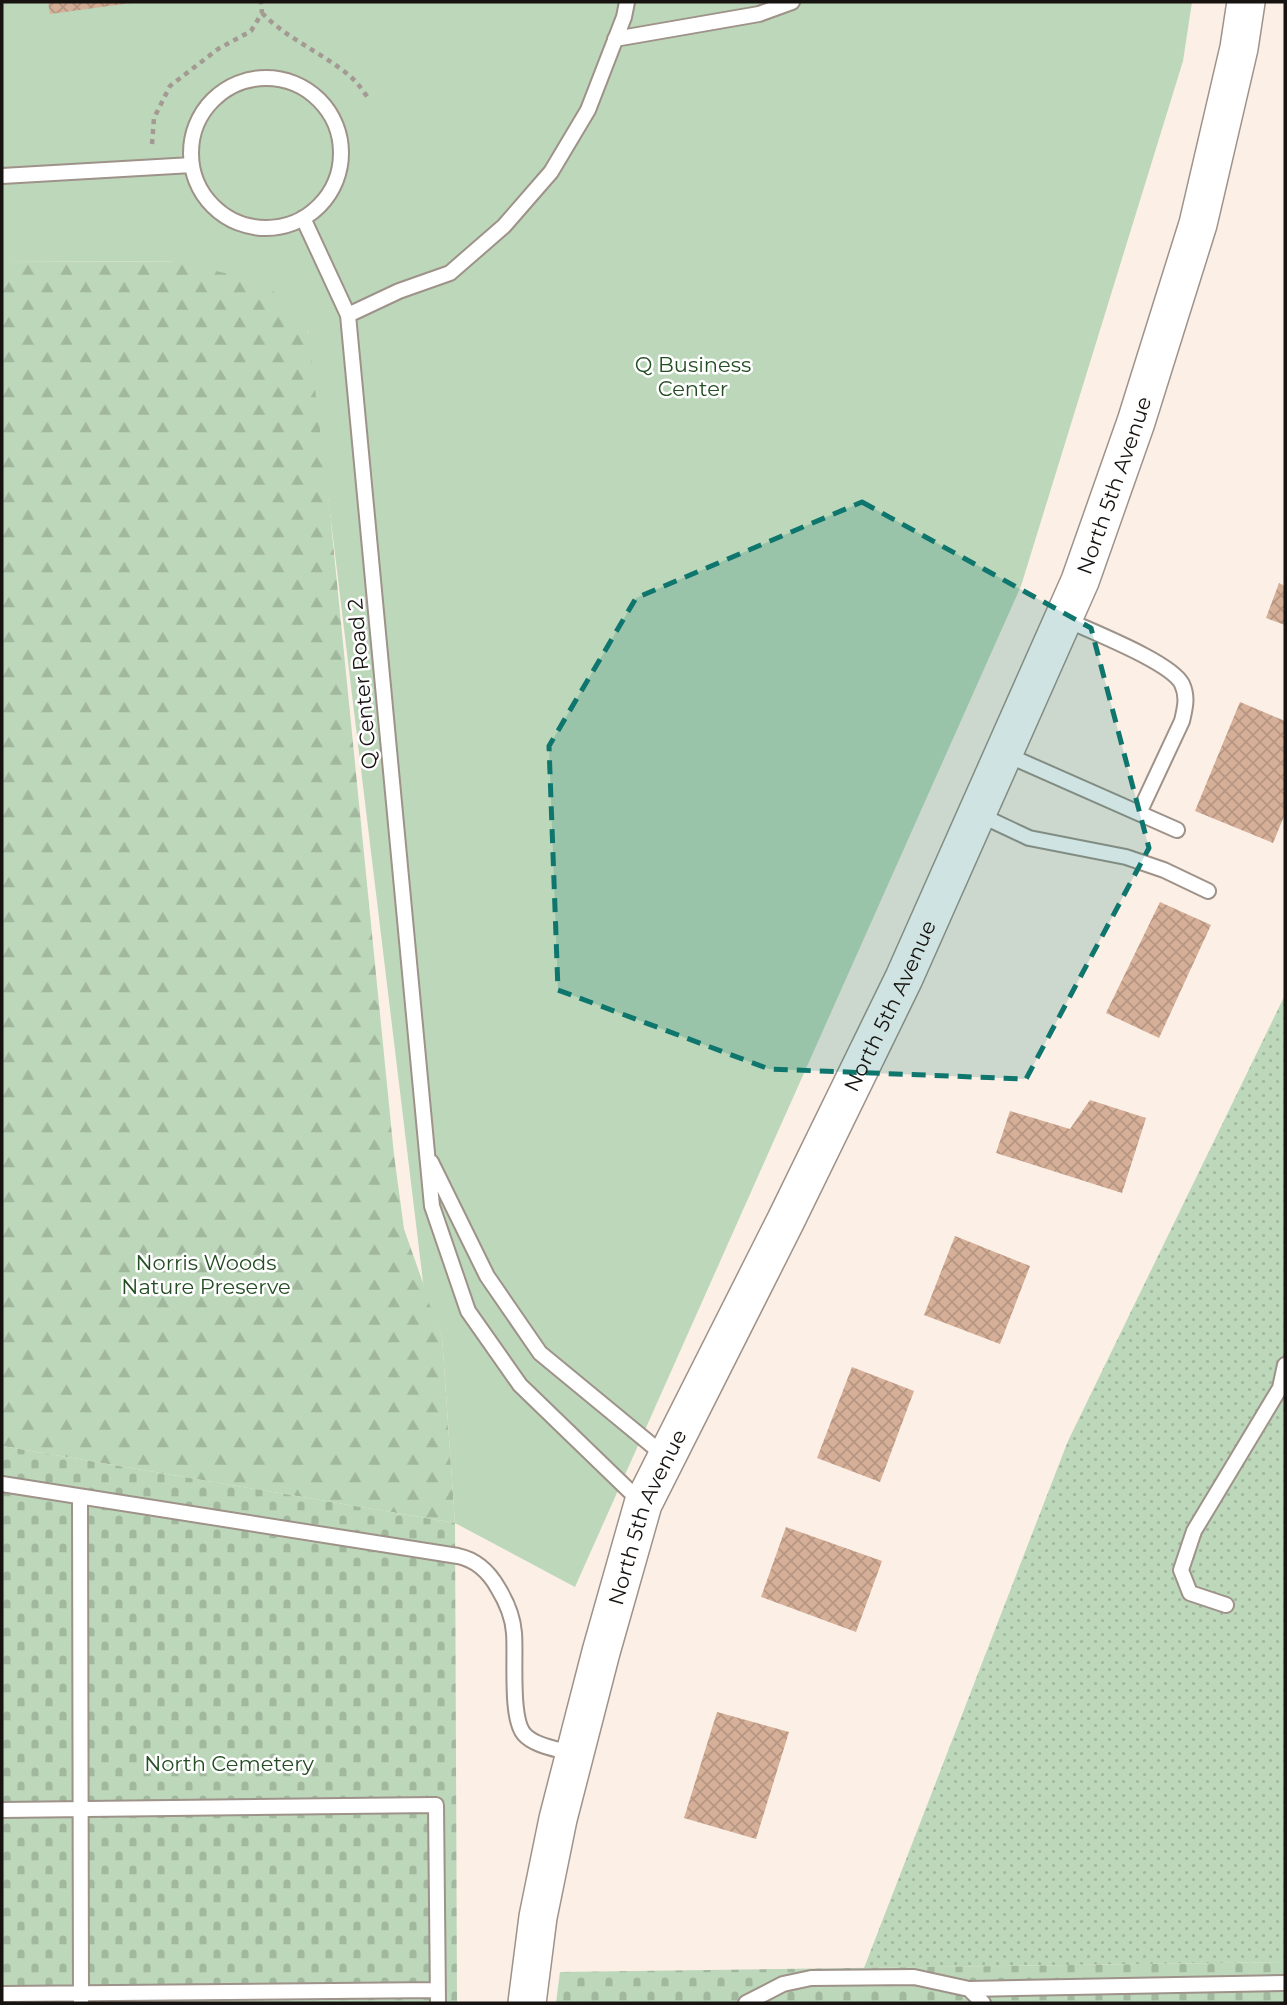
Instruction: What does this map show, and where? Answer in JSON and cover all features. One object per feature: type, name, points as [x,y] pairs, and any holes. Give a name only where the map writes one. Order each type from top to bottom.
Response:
[{"type":"main road","name":"North 5th Avenue","points":[[527,2003],[538,1917],[558,1819],[643,1504],[904,978],[1080,581],[1136,422],[1198,224],[1239,48],[1246,2]]},
{"type":"lane","points":[[348,315],[450,273],[505,226],[551,172],[588,110],[627,2]]},
{"type":"lane","points":[[615,39],[759,14],[792,2]]},
{"type":"lane","points":[[263,78],[288,81],[310,92],[328,110],[339,132],[341,157],[336,182],[322,203],[303,219],[280,227],[256,227],[233,220],[214,207],[200,187],[192,165],[192,139],[201,116],[217,96],[238,83],[263,78]]},
{"type":"lane","points":[[2,176],[192,165]]},
{"type":"lane","name":"Q Center Road 2","points":[[303,219],[348,315],[432,1206],[468,1311],[520,1385],[643,1504]]},
{"type":"lane","points":[[1063,618],[1144,656],[1169,670],[1181,681],[1186,705],[1182,721],[1139,813]]},
{"type":"lane","points":[[1003,754],[1177,830]]},
{"type":"lane","points":[[977,814],[1029,838],[1126,857],[1164,870],[1208,891]]},
{"type":"lane","points":[[427,1155],[487,1276],[540,1353],[665,1457]]},
{"type":"lane","points":[[1226,1605],[1191,1592],[1181,1570],[1194,1531],[1280,1388],[1285,1365]]},
{"type":"lane","points":[[2,1484],[458,1556],[479,1564],[493,1578],[510,1612],[514,1631],[516,1709],[523,1733],[532,1740],[575,1754]]},
{"type":"lane","points":[[80,1497],[81,1998]]},
{"type":"lane","points":[[2,1810],[436,1805],[438,1997],[81,1998],[2,1994]]},
{"type":"lane","points":[[746,2003],[783,1984],[811,1978],[914,1977],[969,1989],[1285,1983]]},
{"type":"lane","points":[[969,1989],[983,2003]]},
{"type":"path","points":[[150,166],[154,118],[170,86],[218,49],[251,31],[262,13],[261,2]]},
{"type":"path","points":[[262,13],[280,31],[301,42],[352,78],[370,100]]},
{"type":"highlighted area","points":[[862,502],[1091,628],[1149,848],[1026,1079],[769,1069],[558,990],[549,746],[636,598]]},
{"type":"green space","name":"Q Business Center","points":[[2,2],[1192,2],[1183,61],[1021,586],[575,1587],[455,1523],[442,1337],[424,1290],[308,331],[265,282],[171,261],[2,262]]},
{"type":"green space","name":"Norris Woods Nature Preserve","points":[[223,261],[271,286],[295,304],[306,324],[315,362],[394,1155],[404,1229],[442,1337],[455,1523],[2,1446],[2,262]]},
{"type":"green space","points":[[1285,995],[1285,1962],[864,1968],[1068,1441]]},
{"type":"green space","name":"North Cemetery","points":[[2,1446],[455,1523],[457,2003],[2,2003]]},
{"type":"green space","points":[[1285,1962],[1285,2003],[556,2003],[560,1972]]},
{"type":"building","points":[[48,2],[130,2],[131,3],[50,14]]},
{"type":"building","points":[[1279,583],[1285,586],[1285,625],[1266,618]]},
{"type":"building","points":[[1240,702],[1285,721],[1285,814],[1273,843],[1195,811]]},
{"type":"building","points":[[1160,902],[1211,925],[1159,1038],[1106,1013]]},
{"type":"building","points":[[1090,1100],[1146,1118],[1122,1193],[996,1153],[1010,1111],[1070,1129]]},
{"type":"building","points":[[955,1236],[1030,1266],[1000,1344],[924,1315]]},
{"type":"building","points":[[852,1367],[914,1391],[880,1482],[817,1458]]},
{"type":"building","points":[[786,1527],[882,1561],[856,1632],[761,1597]]},
{"type":"building","points":[[717,1712],[789,1732],[756,1839],[684,1818]]}]
